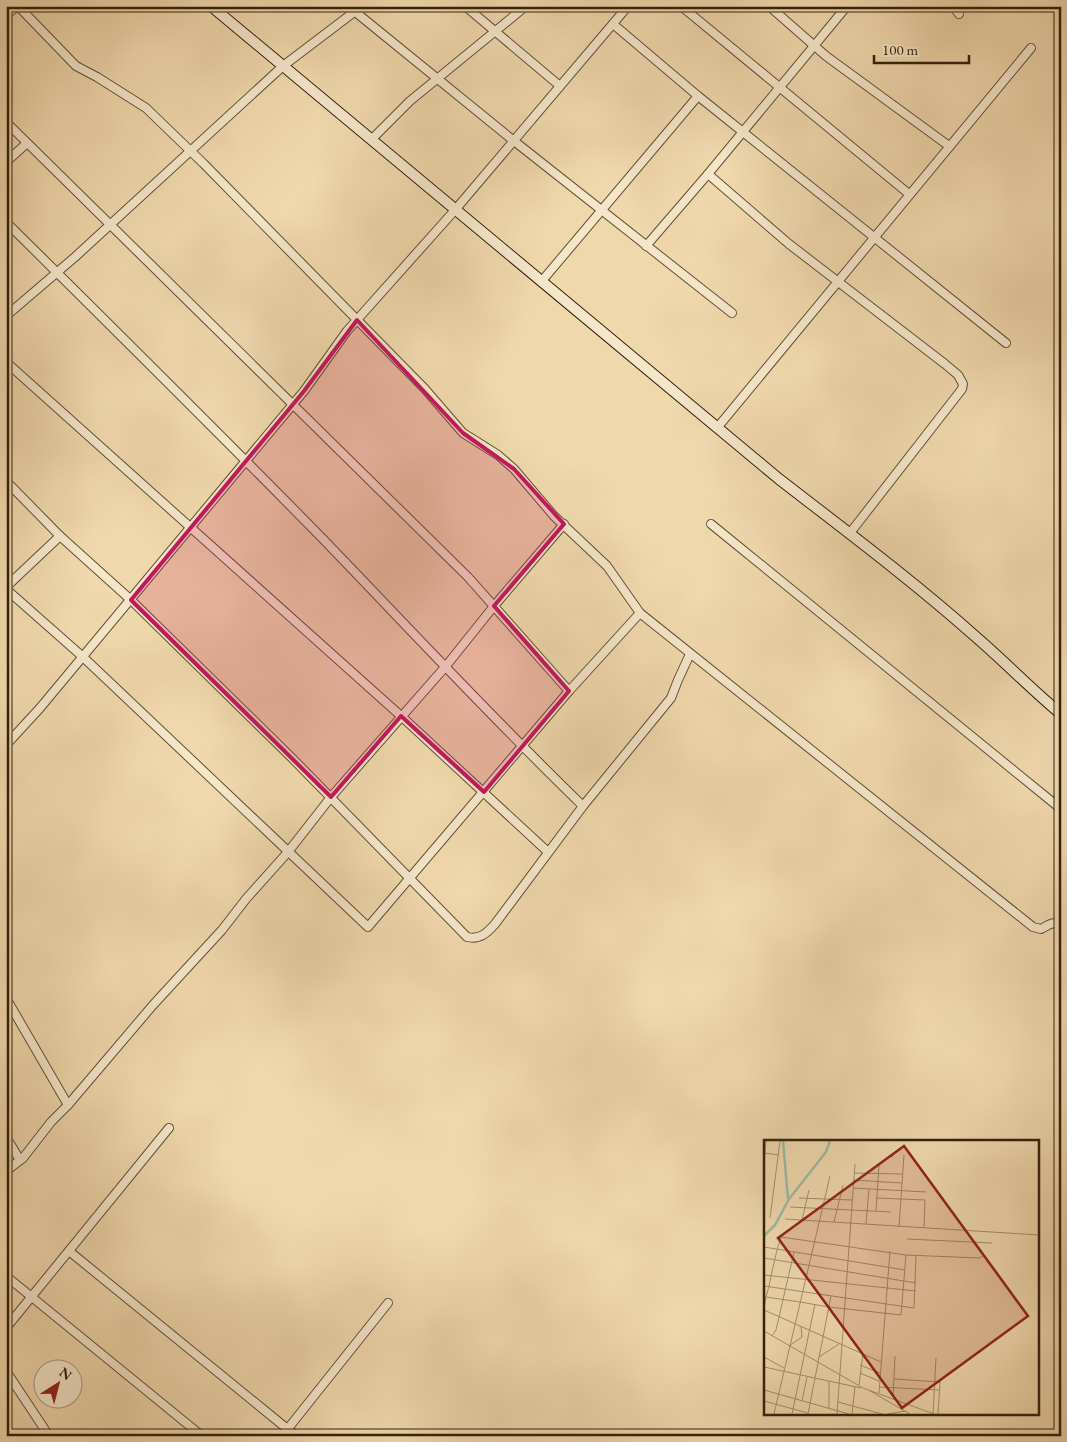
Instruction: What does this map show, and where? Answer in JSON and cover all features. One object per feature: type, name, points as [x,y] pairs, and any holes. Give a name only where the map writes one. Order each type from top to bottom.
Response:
[{"type":"street","points":[[6,15],[18,6],[76,66],[106,82],[146,108],[357,320],[464,433],[498,455],[514,469],[554,516],[607,566],[640,613],[1033,927],[1041,929],[1049,923],[1055,922],[1061,925]]},
{"type":"street","points":[[211,6],[717,428],[976,636],[1027,685],[1061,714]]},
{"type":"street","points":[[348,6],[514,142],[732,313]]},
{"type":"street","points":[[6,316],[110,225],[282,66],[362,6]]},
{"type":"street","points":[[465,6],[560,86]]},
{"type":"street","points":[[371,140],[410,101],[526,6]]},
{"type":"street","points":[[6,744],[40,708],[191,528],[292,405],[347,331],[514,142],[628,6]]},
{"type":"street","points":[[680,6],[909,194]]},
{"type":"street","points":[[769,6],[814,46],[949,146]]},
{"type":"street","points":[[646,246],[847,6]]},
{"type":"street","points":[[953,6],[959,14]]},
{"type":"street","points":[[613,24],[698,96],[1006,344]]},
{"type":"street","points":[[717,428],[1031,48]]},
{"type":"street","points":[[541,282],[698,96]]},
{"type":"street","points":[[6,122],[468,577],[569,691]]},
{"type":"street","points":[[6,162],[28,143]]},
{"type":"street","points":[[708,174],[789,244],[945,364],[958,375],[963,384],[962,389],[850,533]]},
{"type":"street","points":[[6,222],[246,461],[446,666],[522,747],[583,806]]},
{"type":"street","points":[[6,362],[401,716],[548,852]]},
{"type":"street","points":[[6,481],[60,536],[131,600],[331,797],[467,937],[475,939],[487,933],[583,806],[671,698],[690,654]]},
{"type":"street","points":[[6,1171],[20,1160],[50,1122],[68,1105],[153,1005],[216,937],[246,899],[288,852],[331,797],[446,666],[564,524]]},
{"type":"street","points":[[711,524],[1061,809]]},
{"type":"street","points":[[60,536],[6,588],[83,657],[368,927],[569,691],[640,613]]},
{"type":"street","points":[[6,998],[68,1105]]},
{"type":"street","points":[[6,1328],[169,1128]]},
{"type":"street","points":[[6,1137],[20,1160]]},
{"type":"street","points":[[69,1251],[296,1436]]},
{"type":"street","points":[[6,1276],[202,1436]]},
{"type":"street","points":[[282,1436],[388,1303]]},
{"type":"street","points":[[6,1371],[49,1436]]},
{"type":"highlighted area","points":[[357,320],[463,433],[514,469],[564,524],[494,606],[569,691],[484,792],[401,716],[331,797],[131,600],[304,391]]}]
